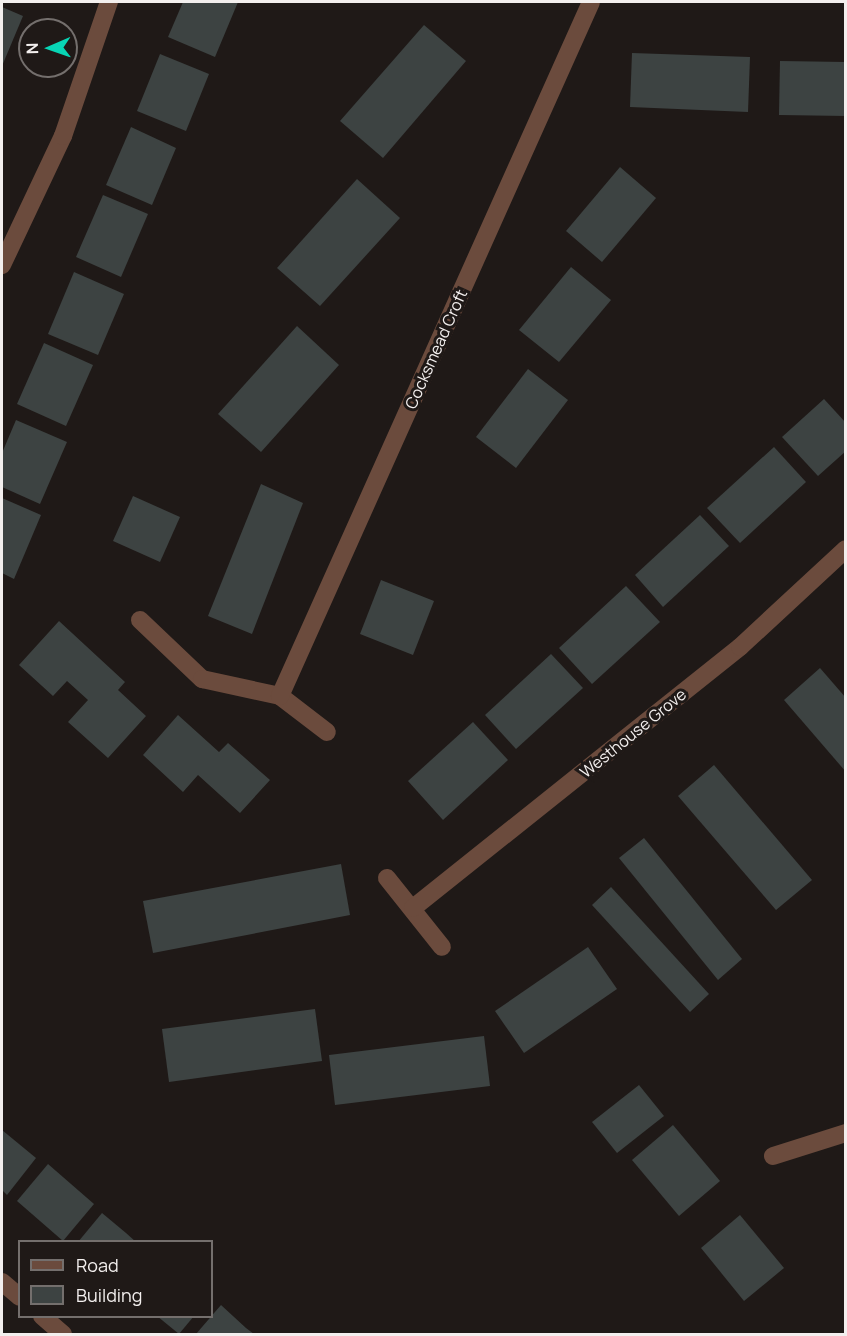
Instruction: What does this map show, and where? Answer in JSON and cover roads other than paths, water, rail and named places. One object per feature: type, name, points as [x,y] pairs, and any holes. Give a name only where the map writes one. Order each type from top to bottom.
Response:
[{"type":"street","points":[[2,265],[63,136],[109,2]]},
{"type":"street","name":"Cocksmead Croft","points":[[280,696],[591,2]]},
{"type":"street","name":"Westhouse Grove","points":[[413,908],[740,647],[846,549]]},
{"type":"street","points":[[140,620],[202,679],[280,696],[327,732]]},
{"type":"street","points":[[387,878],[442,947]]},
{"type":"street","points":[[773,1156],[846,1133]]},
{"type":"street","points":[[2,1282],[18,1295]]},
{"type":"street","points":[[43,1318],[63,1335]]}]
